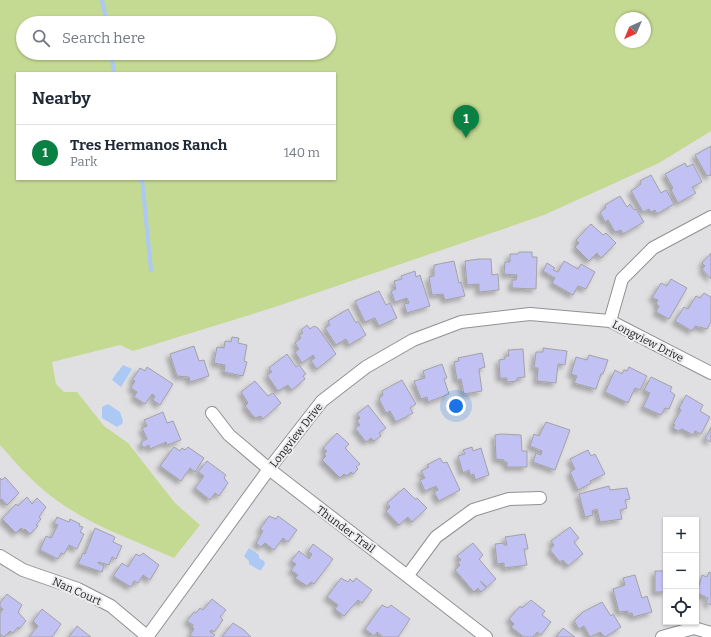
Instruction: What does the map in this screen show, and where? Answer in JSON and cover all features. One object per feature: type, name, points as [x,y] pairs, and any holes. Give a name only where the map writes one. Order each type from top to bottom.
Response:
[{"type":"street","points":[[610,322],[622,279],[642,258],[653,248],[711,217]]},
{"type":"street","name":"Longview Drive","points":[[148,637],[269,469],[322,401],[366,367],[413,340],[461,322],[530,314],[610,322],[711,373]]},
{"type":"street","name":"Thunder Trail","points":[[212,413],[229,435],[269,469],[408,575],[486,637]]},
{"type":"street","points":[[408,575],[436,537],[473,510],[509,499],[540,498]]},
{"type":"street","name":"Nan Court","points":[[0,556],[23,570],[78,589],[111,606],[148,637]]},
{"type":"street","points":[[662,637],[694,628],[711,633]]},
{"type":"green space","points":[[0,0],[711,0],[711,131],[659,163],[544,215],[275,307],[133,351],[120,345],[52,362],[56,384],[64,392],[77,392],[104,426],[128,443],[175,503],[200,525],[174,558],[92,522],[61,504],[35,482],[0,445]]},
{"type":"water","points":[[123,365],[132,369],[121,387],[112,380]]},
{"type":"water","points":[[108,404],[120,412],[123,421],[122,424],[117,427],[102,418],[102,407]]},
{"type":"water","points":[[249,548],[259,555],[259,558],[264,561],[265,564],[261,570],[249,564],[249,561],[244,556]]},
{"type":"building","points":[[711,146],[711,175],[707,176],[695,155]]},
{"type":"building","points":[[685,163],[687,167],[693,164],[702,182],[692,187],[696,193],[678,203],[671,190],[673,188],[665,174]]},
{"type":"building","points":[[651,175],[661,193],[666,190],[674,204],[657,214],[655,210],[651,212],[649,209],[643,212],[631,191],[641,184],[640,181]]},
{"type":"building","points":[[620,196],[627,207],[630,204],[634,210],[636,209],[644,222],[623,234],[621,230],[615,232],[608,220],[605,222],[600,212],[606,208],[605,205]]},
{"type":"building","points":[[591,224],[603,235],[606,233],[616,243],[601,258],[597,253],[589,261],[575,247],[579,243],[576,240]]},
{"type":"building","points":[[519,252],[532,252],[532,257],[537,257],[536,289],[512,288],[512,280],[516,280],[517,275],[504,274],[505,262],[510,262],[510,254],[518,254]]},
{"type":"building","points":[[711,253],[711,279],[702,269],[705,266],[702,263]]},
{"type":"building","points":[[491,259],[492,275],[498,274],[499,290],[479,292],[479,284],[467,285],[465,261]]},
{"type":"building","points":[[454,261],[459,283],[461,282],[465,296],[445,300],[443,294],[432,295],[429,277],[434,276],[434,265]]},
{"type":"building","points":[[564,261],[578,269],[581,264],[595,272],[586,289],[578,286],[573,295],[552,283],[555,278],[543,271],[547,263],[555,268],[553,270],[558,272]]},
{"type":"building","points":[[415,271],[416,277],[420,275],[430,306],[407,313],[404,304],[409,303],[407,298],[395,302],[391,291],[396,289],[394,281],[402,279],[401,276]]},
{"type":"building","points":[[671,279],[687,288],[669,319],[656,312],[659,306],[656,304],[658,300],[652,298],[661,283],[667,286]]},
{"type":"building","points":[[379,291],[386,305],[390,303],[397,318],[379,326],[375,318],[365,322],[355,301]]},
{"type":"building","points":[[704,293],[711,297],[711,322],[707,329],[695,326],[692,331],[675,321],[684,307],[688,309],[696,296],[700,298]]},
{"type":"building","points":[[348,309],[356,323],[358,321],[366,335],[349,345],[346,339],[336,345],[325,328],[330,325],[328,321]]},
{"type":"building","points":[[307,325],[310,329],[314,326],[318,328],[336,354],[317,369],[311,361],[315,358],[313,355],[302,363],[295,352],[299,349],[295,343],[301,338],[299,335],[303,333],[301,330]]},
{"type":"building","points":[[232,337],[239,338],[238,343],[247,345],[244,361],[247,362],[243,376],[224,372],[225,365],[214,363],[217,347],[224,348],[225,341],[231,342]]},
{"type":"building","points":[[194,346],[199,361],[204,360],[209,376],[190,382],[189,377],[177,376],[170,354]]},
{"type":"building","points":[[543,348],[567,351],[565,365],[558,364],[556,383],[537,381],[538,368],[534,368],[536,352],[543,352]]},
{"type":"building","points":[[523,349],[525,377],[517,378],[517,381],[507,382],[507,378],[500,378],[499,360],[505,359],[505,356],[509,356],[508,350]]},
{"type":"building","points":[[482,353],[485,367],[479,369],[482,391],[464,394],[461,379],[457,380],[454,362],[459,361],[458,358]]},
{"type":"building","points":[[287,354],[296,367],[299,365],[306,374],[303,376],[305,379],[292,390],[288,385],[278,391],[267,375],[272,372],[269,368]]},
{"type":"building","points":[[589,355],[608,360],[596,389],[574,383],[577,376],[571,374],[576,357],[587,360]]},
{"type":"building","points":[[442,364],[447,378],[444,379],[449,394],[428,402],[427,397],[421,399],[414,381],[425,378],[423,371]]},
{"type":"building","points":[[147,367],[173,384],[160,405],[153,400],[155,396],[152,394],[145,404],[134,397],[137,392],[131,388],[135,381],[132,380],[140,368],[145,371]]},
{"type":"building","points":[[629,367],[647,376],[640,390],[635,388],[628,403],[605,392],[615,370],[622,374],[624,370],[627,371]]},
{"type":"building","points":[[651,377],[672,387],[670,391],[675,395],[669,409],[665,408],[661,415],[643,407],[650,393],[644,390]]},
{"type":"building","points":[[402,380],[416,404],[410,408],[413,413],[396,422],[390,411],[386,413],[379,399],[383,395],[382,391]]},
{"type":"building","points":[[255,381],[268,396],[273,393],[281,403],[263,419],[261,416],[255,418],[245,406],[248,403],[241,392]]},
{"type":"building","points":[[686,395],[703,405],[700,411],[710,417],[701,434],[695,431],[693,435],[682,429],[678,431],[673,428],[675,425],[673,424],[681,410],[679,408]]},
{"type":"building","points":[[368,405],[386,428],[379,433],[381,436],[374,441],[371,438],[366,442],[355,428],[360,425],[357,421],[360,418],[357,414]]},
{"type":"building","points":[[163,412],[167,423],[173,421],[181,440],[167,445],[166,442],[150,449],[149,445],[143,448],[141,442],[147,439],[142,428],[147,426],[144,420]]},
{"type":"building","points":[[546,422],[570,430],[555,470],[533,462],[536,453],[541,455],[542,451],[530,446],[534,434],[539,436]]},
{"type":"building","points":[[711,427],[711,442],[705,439]]},
{"type":"building","points":[[337,433],[349,444],[345,448],[360,464],[356,467],[358,469],[353,474],[351,472],[347,476],[344,474],[340,478],[322,460],[326,456],[324,454],[327,451],[323,448]]},
{"type":"building","points":[[495,435],[521,435],[522,451],[527,451],[527,467],[507,467],[507,462],[496,459]]},
{"type":"building","points":[[174,447],[180,451],[182,448],[185,450],[188,447],[204,458],[195,472],[190,468],[181,481],[160,466]]},
{"type":"building","points":[[472,447],[473,451],[481,448],[489,475],[475,480],[474,474],[470,475],[469,470],[463,473],[458,456],[465,454],[463,450]]},
{"type":"building","points":[[588,450],[591,456],[595,454],[605,474],[590,481],[591,483],[578,490],[570,472],[575,469],[570,459]]},
{"type":"building","points":[[440,458],[443,463],[447,462],[460,490],[439,501],[434,492],[438,490],[436,486],[425,491],[420,480],[425,478],[421,471],[429,467],[427,465]]},
{"type":"building","points":[[207,461],[226,475],[224,478],[228,483],[219,496],[215,493],[210,500],[195,488],[204,476],[198,472]]},
{"type":"building","points":[[5,477],[19,493],[7,505],[2,499],[0,501],[0,478],[2,480]]},
{"type":"building","points":[[609,486],[610,490],[627,488],[630,499],[625,500],[627,508],[620,510],[622,519],[600,522],[597,509],[592,511],[593,515],[585,517],[579,494]]},
{"type":"building","points":[[404,488],[427,508],[412,522],[408,517],[399,525],[386,511],[390,507],[387,503]]},
{"type":"building","points":[[27,497],[32,504],[37,498],[46,507],[39,517],[41,519],[36,525],[38,526],[30,534],[25,529],[24,530],[21,528],[16,533],[2,519],[16,504],[18,506]]},
{"type":"building","points":[[269,516],[276,519],[278,516],[297,530],[288,542],[283,538],[274,550],[265,543],[261,547],[256,543],[263,531],[260,529]]},
{"type":"building","points":[[57,517],[69,522],[70,519],[80,524],[79,526],[83,527],[80,532],[84,534],[77,549],[69,545],[64,554],[61,553],[58,559],[40,550],[46,536],[51,538],[58,525],[54,523]]},
{"type":"building","points":[[570,527],[579,538],[574,542],[583,554],[568,566],[563,560],[560,562],[550,550],[554,545],[551,541]]},
{"type":"building","points":[[95,528],[115,537],[113,542],[122,546],[116,559],[112,557],[109,565],[98,562],[104,566],[102,572],[78,564],[83,553],[85,554]]},
{"type":"building","points":[[525,534],[528,549],[524,549],[527,565],[504,568],[504,563],[497,564],[495,544],[504,543],[504,545],[507,545],[505,537]]},
{"type":"building","points":[[473,543],[483,555],[479,559],[496,579],[487,587],[480,581],[486,588],[481,592],[478,588],[474,592],[455,570],[460,565],[458,562],[461,560],[457,556]]},
{"type":"building","points":[[313,544],[333,559],[314,584],[311,582],[307,586],[295,578],[298,575],[291,570],[296,564],[291,561],[299,551],[309,559],[312,554],[308,552]]},
{"type":"building","points":[[143,553],[159,565],[150,580],[143,575],[138,583],[134,581],[131,587],[113,576],[122,563],[128,567],[136,554],[140,556]]},
{"type":"building","points":[[655,571],[663,571],[663,592],[655,592]]},
{"type":"building","points":[[709,572],[711,573],[711,605],[706,603],[708,598],[699,594],[699,586],[702,575],[707,577]]},
{"type":"building","points":[[635,575],[642,598],[647,596],[652,612],[633,617],[632,613],[628,614],[628,611],[619,612],[613,589],[625,585],[623,578]]},
{"type":"building","points":[[341,578],[348,582],[350,579],[353,582],[356,578],[372,590],[362,603],[358,600],[344,616],[335,609],[338,605],[327,597]]},
{"type":"building","points":[[7,594],[22,605],[18,612],[26,621],[19,629],[18,627],[13,633],[10,631],[4,637],[0,634],[0,613],[3,609],[0,607],[0,603]]},
{"type":"building","points":[[212,599],[226,610],[220,617],[223,620],[214,632],[211,630],[210,632],[215,635],[213,637],[193,637],[190,635],[194,629],[192,627],[193,625],[187,621],[194,612],[196,613],[200,608],[203,610]]},
{"type":"building","points":[[531,600],[545,611],[542,615],[551,622],[541,635],[537,632],[533,637],[524,637],[511,627],[514,624],[509,619],[520,606],[522,608]]},
{"type":"building","points":[[602,602],[611,616],[613,614],[621,627],[605,637],[600,632],[590,637],[584,626],[579,629],[574,621],[583,612]]},
{"type":"building","points":[[382,605],[388,608],[391,605],[410,619],[398,637],[383,637],[377,632],[374,636],[365,629]]},
{"type":"building","points":[[42,609],[61,624],[52,637],[29,637],[38,626],[33,621]]},
{"type":"building","points":[[233,623],[244,630],[251,637],[222,637]]},
{"type":"building","points":[[77,626],[91,637],[69,637]]},
{"type":"building","points":[[563,628],[575,637],[556,637]]},
{"type":"waterway","points":[[102,0],[105,16]]},
{"type":"waterway","points":[[112,60],[114,72]]},
{"type":"waterway","points":[[142,180],[151,270]]},
{"type":"place","name":"Tres Hermanos Ranch","points":[[466,138]]}]
